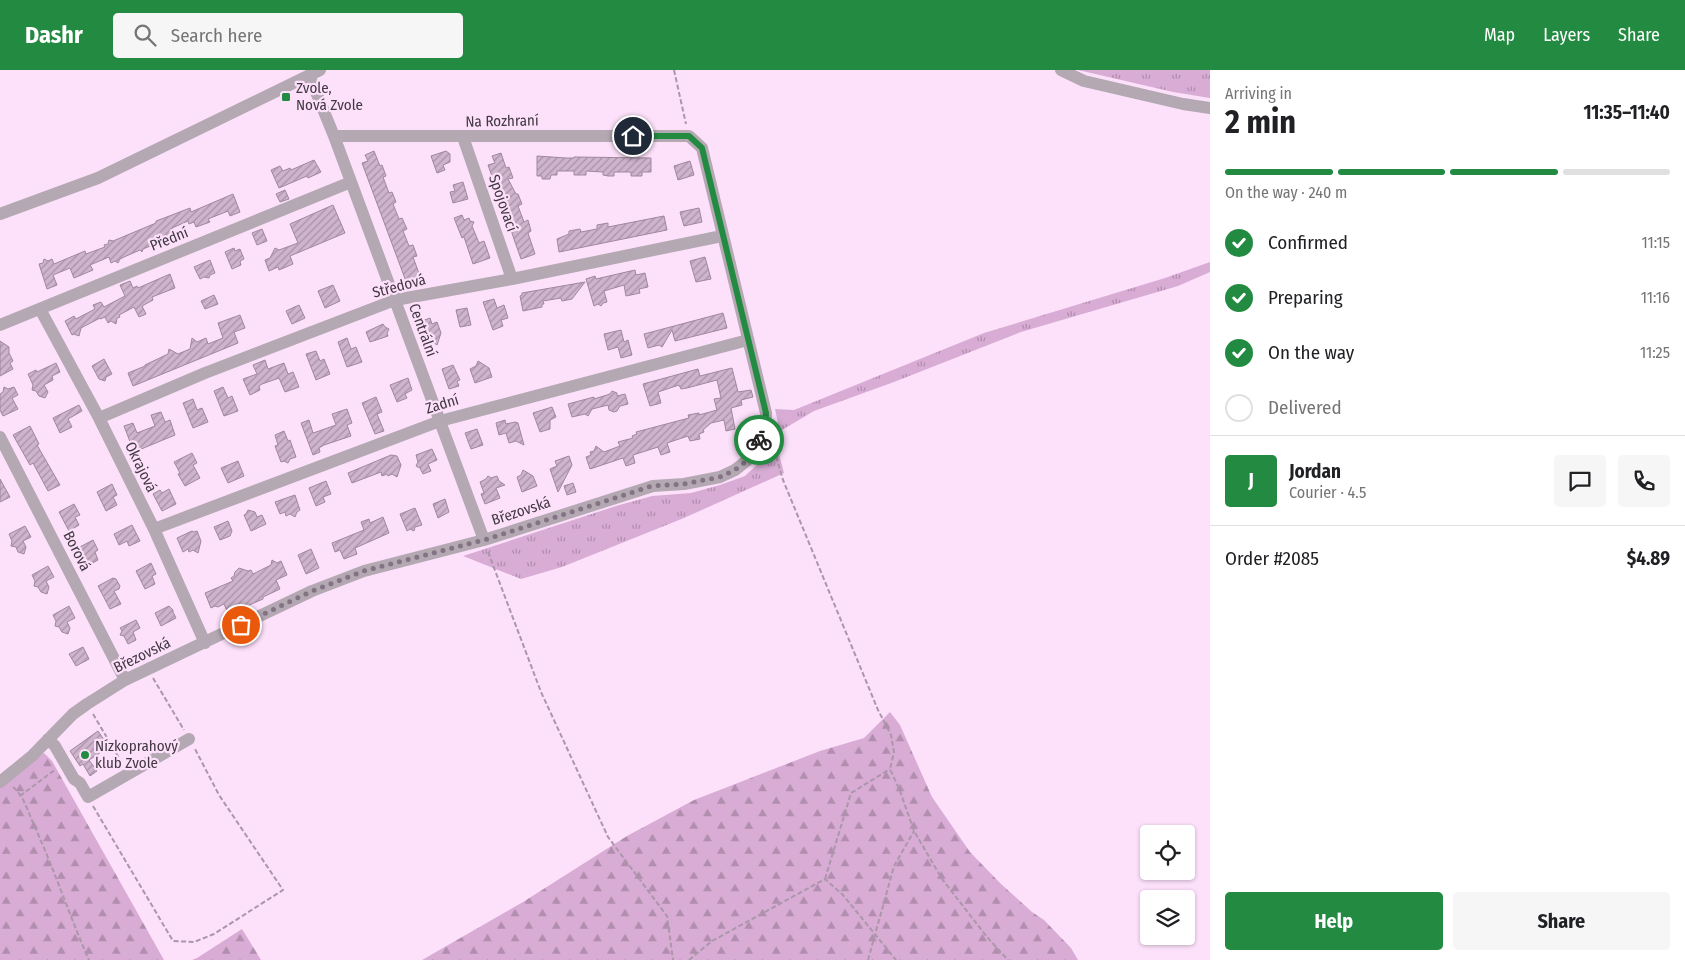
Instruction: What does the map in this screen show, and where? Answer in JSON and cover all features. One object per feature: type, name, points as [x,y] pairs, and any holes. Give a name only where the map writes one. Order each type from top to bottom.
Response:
[{"type":"street","points":[[1061,70],[1084,81],[1183,104],[1210,108]]},
{"type":"street","points":[[0,214],[98,178],[315,73]]},
{"type":"street","name":"Centrální","points":[[315,73],[334,136],[484,540]]},
{"type":"street","name":"Na Rozhraní","points":[[334,136],[689,136]]},
{"type":"street","points":[[689,136],[702,148],[766,413],[765,429]]},
{"type":"street","name":"Spojovací","points":[[462,137],[512,279]]},
{"type":"street","name":"Přední","points":[[0,325],[351,182]]},
{"type":"street","name":"Středová","points":[[99,418],[205,373],[395,300],[512,279],[722,236]]},
{"type":"street","name":"Okrajová","points":[[40,309],[99,418],[154,529],[206,643]]},
{"type":"street","name":"Zadní","points":[[154,529],[440,421],[748,340]]},
{"type":"street","name":"Březovská","points":[[2,780],[32,756],[73,714],[125,680],[312,591],[364,571],[484,540],[652,486],[684,484],[720,477],[735,470],[750,458],[765,429]]},
{"type":"street","name":"Borová","points":[[0,437],[125,680]]},
{"type":"street","points":[[48,739],[55,746],[74,779],[80,783],[88,797],[190,739]]},
{"type":"path","points":[[674,70],[689,136]]},
{"type":"path","points":[[765,429],[775,450],[787,489],[878,710],[891,734],[894,752],[890,769],[914,831],[942,880],[987,937],[1008,960]]},
{"type":"path","points":[[484,540],[541,692],[608,837],[667,916],[673,960]]},
{"type":"path","points":[[88,797],[173,941],[194,942],[214,934],[283,890],[219,795],[190,739],[148,669]]},
{"type":"path","points":[[87,704],[129,774]]},
{"type":"path","points":[[20,796],[57,768]]},
{"type":"path","points":[[689,960],[712,941],[826,880],[851,792],[890,769]]},
{"type":"path","points":[[2,780],[16,790],[20,796],[46,851],[89,960]]},
{"type":"path","points":[[868,960],[894,866],[914,831]]},
{"type":"path","points":[[826,880],[843,895],[896,960]]},
{"type":"green space","points":[[1078,70],[1210,70],[1210,98],[1173,92]]},
{"type":"green space","points":[[1210,262],[1210,272],[1178,286],[1021,332],[814,411],[782,430],[778,441],[784,473],[684,518],[562,567],[521,579],[463,556],[616,506],[652,496],[691,493],[745,476],[763,459],[778,423],[775,409],[794,410],[984,333],[1165,278]]},
{"type":"green space","points":[[890,712],[900,725],[932,797],[970,852],[1001,884],[1032,912],[1044,920],[1071,948],[1078,960],[422,960],[523,902],[627,836],[694,800],[820,751],[864,738]]},
{"type":"green space","points":[[44,753],[52,761],[164,960],[0,960],[0,787]]},
{"type":"green space","points":[[242,929],[261,960],[192,960],[197,958]]},
{"type":"building","points":[[374,151],[386,176],[383,177],[389,193],[392,192],[396,202],[393,204],[399,219],[402,218],[407,229],[403,231],[409,246],[413,245],[417,256],[413,257],[421,279],[407,284],[362,163],[368,161],[365,155]]},
{"type":"building","points":[[446,151],[450,154],[450,162],[443,165],[445,170],[437,173],[431,156]]},
{"type":"building","points":[[501,153],[506,168],[509,167],[513,178],[508,179],[522,204],[518,206],[524,222],[528,220],[531,231],[528,233],[535,254],[521,259],[488,165],[495,163],[492,156]]},
{"type":"building","points":[[537,156],[651,158],[651,172],[642,172],[642,176],[631,176],[631,172],[614,172],[614,176],[608,176],[603,175],[603,172],[586,171],[586,175],[574,175],[574,171],[557,171],[557,175],[551,175],[550,179],[542,179],[542,176],[537,176]]},
{"type":"building","points":[[314,160],[321,172],[279,188],[271,170],[280,166],[283,171],[290,168],[291,170]]},
{"type":"building","points":[[690,161],[694,175],[678,180],[674,166]]},
{"type":"building","points":[[463,182],[468,199],[453,203],[450,192],[455,191],[453,185]]},
{"type":"building","points":[[285,190],[289,199],[280,202],[276,194]]},
{"type":"building","points":[[233,194],[240,212],[230,216],[228,211],[208,219],[210,222],[196,227],[194,222],[189,224],[188,221],[172,228],[175,236],[143,249],[142,252],[140,250],[124,257],[118,263],[115,261],[111,263],[109,257],[90,265],[93,270],[74,278],[70,268],[53,275],[57,285],[47,289],[39,264],[43,263],[44,259],[48,261],[52,259],[54,264],[85,251],[86,254],[105,247],[104,245],[108,244],[109,240],[113,241],[156,223],[156,221],[190,208],[191,212]]},
{"type":"building","points":[[333,205],[345,233],[290,256],[293,264],[279,270],[278,267],[269,271],[265,260],[270,258],[275,248],[279,250],[298,243],[290,224]]},
{"type":"building","points":[[699,208],[702,222],[684,226],[680,212]]},
{"type":"building","points":[[462,215],[464,220],[469,218],[470,221],[474,222],[472,226],[479,243],[484,241],[490,258],[473,264],[464,237],[462,238],[454,218]]},
{"type":"building","points":[[664,216],[667,230],[559,252],[557,239],[569,234],[569,231],[580,229],[581,232],[597,229],[597,225],[608,223],[608,227]]},
{"type":"building","points":[[262,229],[267,241],[257,245],[252,233]]},
{"type":"building","points":[[234,248],[235,251],[240,249],[244,259],[240,261],[241,265],[232,269],[225,252]]},
{"type":"building","points":[[705,257],[711,279],[696,282],[690,261]]},
{"type":"building","points":[[210,260],[215,273],[210,275],[209,278],[204,277],[200,279],[194,267]]},
{"type":"building","points":[[635,270],[636,275],[645,273],[648,287],[639,289],[640,293],[626,296],[624,285],[604,291],[607,302],[601,306],[598,304],[594,306],[586,279],[595,276],[596,279]]},
{"type":"building","points":[[170,274],[175,288],[152,297],[153,300],[142,306],[146,314],[139,317],[134,307],[119,315],[120,317],[117,318],[116,324],[111,321],[108,323],[105,317],[100,318],[81,328],[79,336],[72,335],[65,321],[74,316],[76,319],[95,309],[93,305],[101,302],[104,307],[125,296],[120,285],[130,281],[133,288],[137,286],[138,288]]},
{"type":"building","points":[[585,282],[572,299],[562,301],[561,298],[543,301],[542,307],[523,311],[520,296],[522,293]]},
{"type":"building","points":[[333,285],[340,301],[325,308],[318,291]]},
{"type":"building","points":[[214,295],[218,304],[205,309],[201,301]]},
{"type":"building","points":[[494,299],[497,308],[504,305],[508,318],[501,320],[503,326],[493,330],[483,302]]},
{"type":"building","points":[[299,305],[305,318],[292,324],[286,311]]},
{"type":"building","points":[[467,308],[471,325],[460,327],[456,310]]},
{"type":"building","points":[[723,313],[727,328],[675,341],[672,330],[662,347],[659,345],[648,348],[644,334]]},
{"type":"building","points":[[240,315],[245,328],[234,332],[238,343],[133,386],[128,373],[168,354],[169,349],[178,354],[190,349],[192,338],[197,342],[206,338],[208,344],[223,338],[218,323]]},
{"type":"building","points":[[430,318],[432,324],[437,322],[441,333],[437,345],[433,342],[429,343],[426,337],[422,338],[417,323]]},
{"type":"building","points":[[383,324],[389,329],[388,336],[370,342],[366,332]]},
{"type":"building","points":[[621,330],[624,342],[628,340],[632,355],[621,358],[618,347],[608,350],[604,334]]},
{"type":"building","points":[[347,338],[351,349],[356,347],[362,362],[347,367],[338,342]]},
{"type":"building","points":[[0,341],[9,347],[9,353],[13,361],[10,363],[13,369],[0,376]]},
{"type":"building","points":[[316,351],[320,361],[324,359],[330,374],[316,380],[306,354]]},
{"type":"building","points":[[104,359],[112,374],[106,377],[105,381],[99,379],[92,366]]},
{"type":"building","points":[[265,360],[268,369],[284,363],[288,374],[293,372],[299,387],[285,392],[279,378],[262,384],[259,386],[260,390],[250,395],[243,379],[257,374],[253,365]]},
{"type":"building","points":[[478,361],[489,368],[492,377],[475,383],[470,369],[476,366]]},
{"type":"building","points":[[56,363],[60,372],[52,376],[53,380],[44,385],[48,392],[45,398],[39,396],[36,391],[32,390],[33,385],[28,374]]},
{"type":"building","points":[[453,365],[460,380],[457,381],[459,386],[449,389],[442,369]]},
{"type":"building","points":[[732,368],[738,392],[751,390],[753,397],[741,400],[742,405],[731,408],[735,429],[726,431],[724,420],[711,423],[703,430],[704,432],[699,434],[700,439],[690,441],[688,436],[667,443],[670,452],[661,455],[658,447],[633,455],[635,463],[626,466],[623,458],[590,469],[586,457],[591,455],[590,452],[594,451],[596,446],[604,452],[620,446],[618,442],[633,438],[632,436],[637,434],[636,432],[689,418],[688,415],[699,413],[699,415],[717,410],[714,399],[721,398],[717,380],[681,389],[679,385],[658,392],[661,403],[650,406],[643,384],[698,369],[700,376]]},
{"type":"building","points":[[408,378],[412,390],[405,394],[407,398],[397,402],[390,385]]},
{"type":"building","points":[[4,387],[8,389],[14,387],[18,395],[12,398],[18,409],[3,416],[0,410],[0,394],[3,392]]},
{"type":"building","points":[[223,387],[228,398],[232,396],[238,411],[224,416],[214,391]]},
{"type":"building","points":[[612,391],[617,393],[617,396],[625,394],[628,404],[620,406],[614,412],[609,410],[608,405],[592,409],[588,416],[585,414],[572,417],[568,404],[594,397],[594,399],[610,394]]},
{"type":"building","points":[[376,397],[382,412],[377,414],[384,431],[375,434],[362,403]]},
{"type":"building","points":[[193,399],[197,410],[202,408],[208,422],[193,428],[183,403]]},
{"type":"building","points":[[79,405],[82,411],[68,419],[72,427],[60,433],[53,418]]},
{"type":"building","points":[[552,407],[556,417],[550,420],[550,429],[540,432],[533,413]]},
{"type":"building","points":[[347,409],[352,423],[347,425],[351,436],[324,445],[319,448],[320,452],[313,455],[301,423],[309,420],[313,433],[336,425],[332,414]]},
{"type":"building","points":[[161,412],[165,422],[170,420],[175,435],[134,452],[124,426],[133,423],[137,433],[155,426],[151,415]]},
{"type":"building","points":[[505,420],[506,424],[518,423],[524,445],[516,441],[509,443],[506,433],[499,435],[496,423]]},
{"type":"building","points":[[30,426],[39,444],[37,445],[60,485],[48,491],[33,463],[30,465],[13,435]]},
{"type":"building","points":[[477,429],[483,445],[471,449],[465,433]]},
{"type":"building","points":[[284,431],[288,441],[290,440],[296,457],[290,459],[288,463],[281,462],[275,446],[278,445],[275,435]]},
{"type":"building","points":[[432,449],[437,460],[428,464],[431,471],[423,474],[420,468],[416,466],[418,462],[416,455]]},
{"type":"building","points":[[192,453],[197,463],[193,465],[200,478],[185,486],[174,462]]},
{"type":"building","points":[[391,455],[397,456],[401,465],[397,477],[392,474],[382,476],[381,472],[352,483],[348,473]]},
{"type":"building","points":[[569,456],[572,465],[558,492],[550,469],[557,466],[555,461]]},
{"type":"building","points":[[238,461],[244,476],[228,483],[221,468]]},
{"type":"building","points":[[523,470],[533,476],[537,486],[522,492],[517,477],[521,475]]},
{"type":"building","points":[[488,476],[491,478],[497,476],[499,481],[505,485],[496,488],[500,498],[485,504],[481,494],[484,493],[480,482]]},
{"type":"building","points":[[0,479],[10,497],[0,502]]},
{"type":"building","points":[[326,481],[331,494],[323,497],[325,502],[316,506],[309,488]]},
{"type":"building","points":[[573,483],[576,492],[567,495],[564,486]]},
{"type":"building","points":[[112,484],[117,495],[113,497],[117,505],[106,511],[97,492]]},
{"type":"building","points":[[169,489],[176,504],[162,511],[153,494],[160,490],[162,493]]},
{"type":"building","points":[[295,495],[300,510],[295,517],[290,514],[286,516],[285,512],[280,514],[275,502]]},
{"type":"building","points":[[445,499],[449,512],[438,518],[433,504]]},
{"type":"building","points":[[74,504],[80,515],[75,517],[79,525],[69,531],[59,512]]},
{"type":"building","points":[[415,508],[422,525],[415,527],[414,531],[410,529],[407,531],[400,514]]},
{"type":"building","points":[[248,510],[255,512],[257,517],[262,515],[266,524],[251,531],[244,515]]},
{"type":"building","points":[[383,517],[389,533],[355,548],[357,554],[344,559],[340,550],[335,552],[332,543],[364,530],[361,522],[369,519],[370,523]]},
{"type":"building","points":[[228,521],[232,531],[230,536],[220,540],[214,527]]},
{"type":"building","points":[[132,525],[140,541],[129,546],[127,541],[119,545],[114,534]]},
{"type":"building","points":[[25,526],[31,537],[23,541],[26,547],[24,554],[18,552],[16,547],[11,546],[12,541],[9,534]]},
{"type":"building","points":[[192,531],[197,531],[201,541],[198,553],[193,550],[189,552],[188,549],[183,552],[177,538]]},
{"type":"building","points":[[93,540],[98,550],[95,552],[98,560],[87,566],[78,548]]},
{"type":"building","points":[[311,549],[319,568],[306,574],[298,555]]},
{"type":"building","points":[[272,560],[277,563],[281,561],[287,575],[276,580],[280,589],[238,610],[241,616],[231,620],[224,604],[211,608],[205,593],[233,581],[231,578],[239,568],[251,570],[253,574],[271,565]]},
{"type":"building","points":[[151,563],[156,574],[152,576],[155,584],[145,589],[136,571]]},
{"type":"building","points":[[48,566],[54,577],[46,581],[49,587],[47,594],[34,586],[35,581],[32,575]]},
{"type":"building","points":[[113,578],[116,579],[120,586],[119,589],[114,591],[121,604],[110,609],[98,586]]},
{"type":"building","points":[[69,606],[75,618],[67,622],[70,628],[68,634],[55,626],[56,621],[53,615]]},
{"type":"building","points":[[169,606],[176,618],[161,626],[155,613]]},
{"type":"building","points":[[136,620],[140,628],[133,632],[136,640],[128,644],[124,636],[120,635],[122,631],[120,628]]},
{"type":"building","points":[[83,647],[89,659],[76,666],[69,654]]},
{"type":"building","name":"Nízkoprahový klub Zvole","points":[[98,731],[109,747],[89,760],[97,771],[90,776],[83,764],[80,766],[70,751]]},
{"type":"way so far","points":[[241,625],[312,591],[364,571],[484,540],[652,486],[684,484],[720,477],[735,470],[750,458],[759,440]]},
{"type":"place","name":"Zvole, Nová Zvole","points":[[286,97]]},
{"type":"place","name":"Nízkoprahový klub Zvole","points":[[85,755]]},
{"type":"route","points":[[633,136],[689,136],[702,148],[766,413],[765,429],[759,440]]}]
